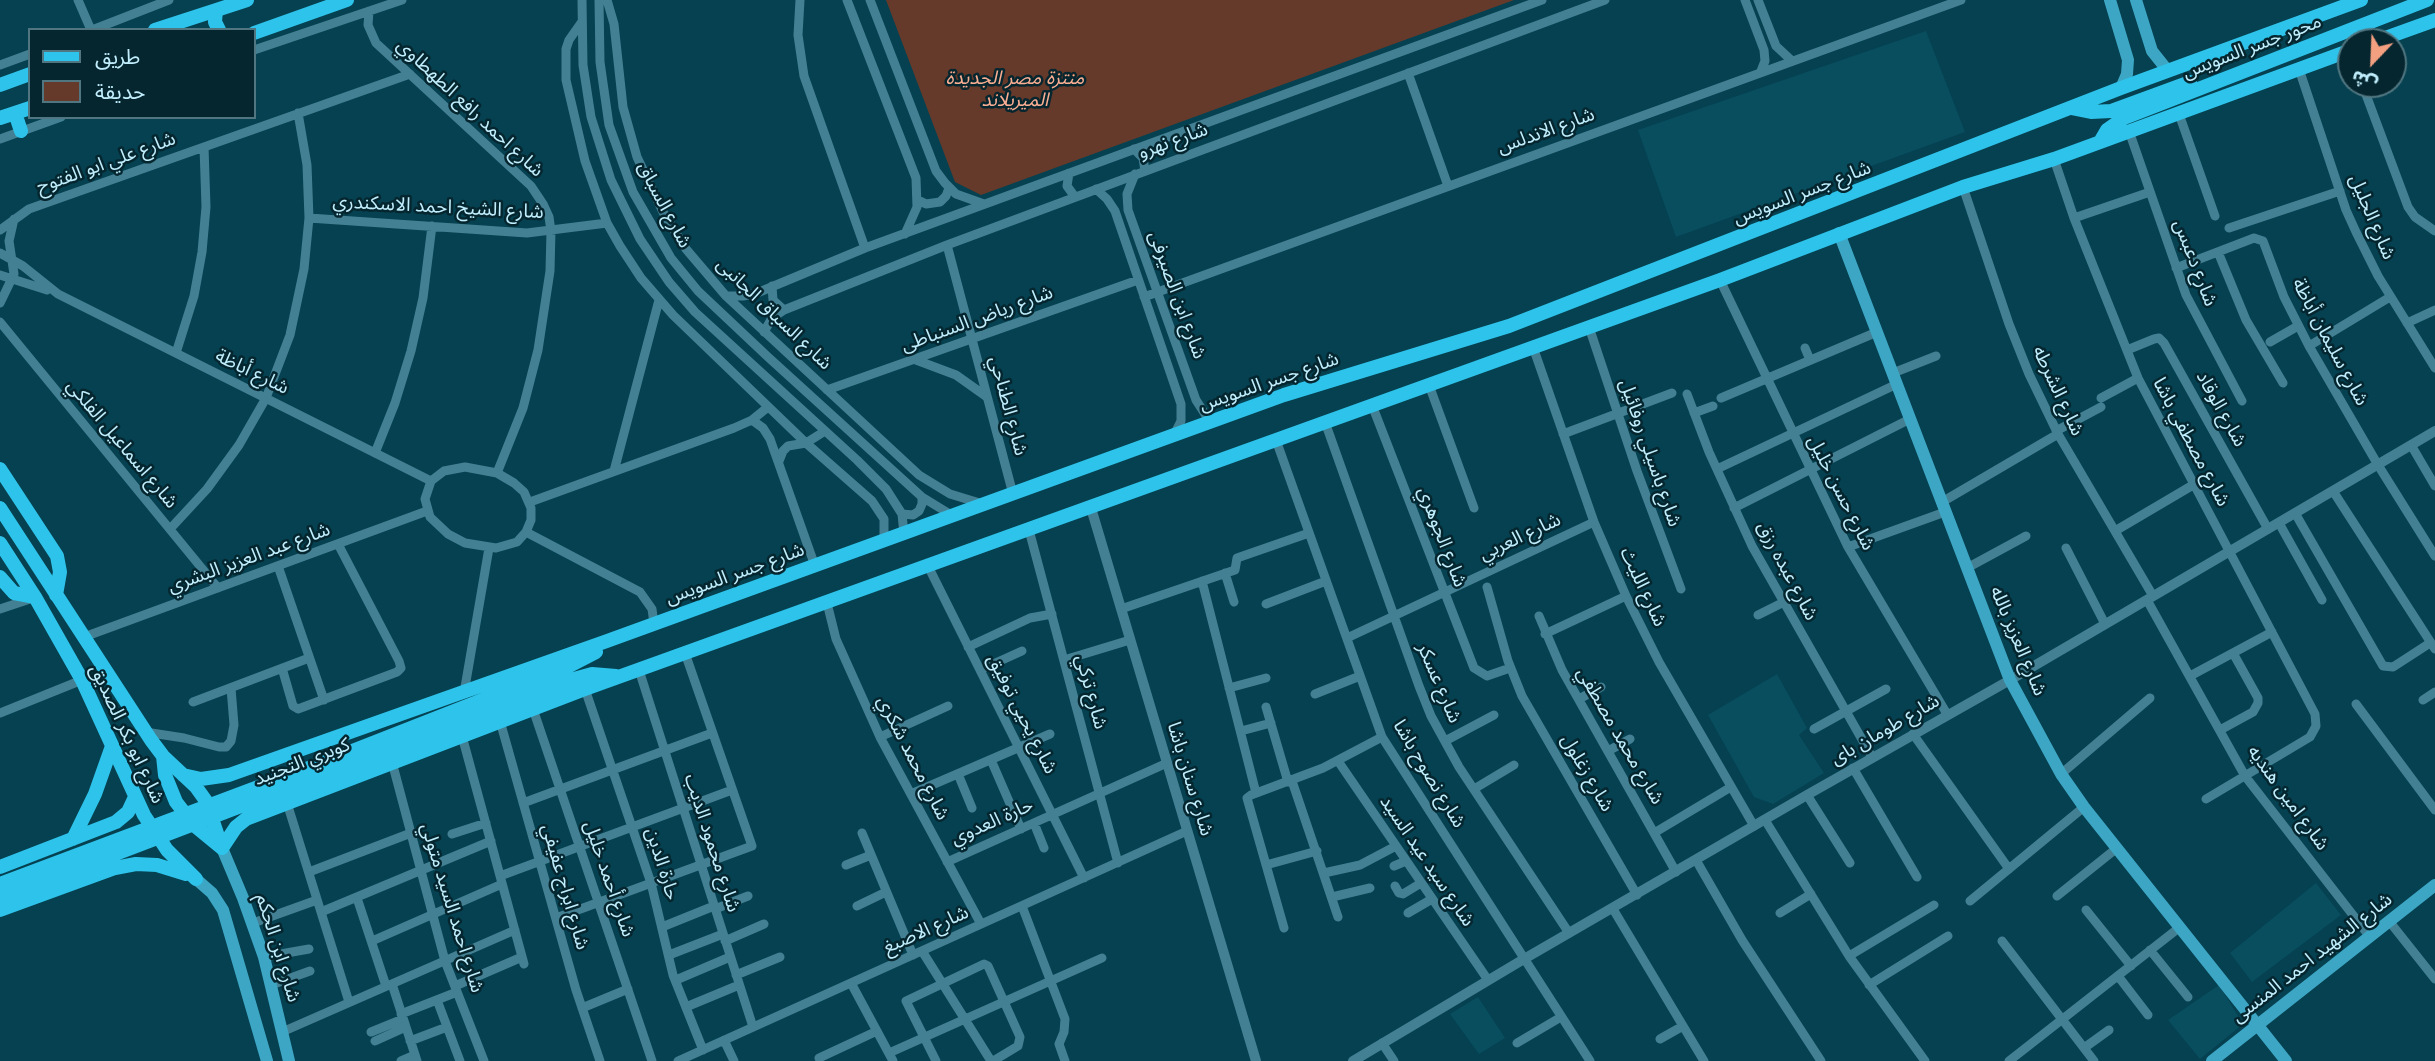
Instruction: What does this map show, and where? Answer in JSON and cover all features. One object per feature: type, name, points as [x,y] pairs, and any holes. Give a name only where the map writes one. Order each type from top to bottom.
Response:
[{"type":"main road","points":[[177,27],[247,0]]},
{"type":"main road","points":[[256,32],[347,0]]},
{"type":"main road","points":[[2110,0],[2127,54],[2128,71],[2120,88]]},
{"type":"main road","points":[[2136,0],[2151,48],[2168,71]]},
{"type":"main road","name":"شارع جسر السويس","points":[[183,775],[201,779],[220,777],[290,754],[1284,395],[1508,326],[2120,88],[2361,0]]},
{"type":"main road","name":"محور جسر السويس","points":[[2071,108],[2091,112],[2119,108],[2400,0]]},
{"type":"main road","name":"محور جسر السويس","points":[[2100,142],[2107,130],[2124,118],[2427,0]]},
{"type":"main road","points":[[216,10],[215,22],[218,28]]},
{"type":"main road","points":[[2407,30],[2435,20]]},
{"type":"main road","points":[[2127,54],[2140,54],[2151,48]]},
{"type":"main road","points":[[163,756],[168,785],[181,811],[222,848],[236,827],[246,819],[585,689],[1720,280],[1963,187],[2054,159],[2337,56]]},
{"type":"main road","points":[[0,85],[28,75]]},
{"type":"main road","points":[[0,118],[28,109]]},
{"type":"main road","points":[[15,113],[21,131]]},
{"type":"main road","name":"شارع العزيز بالله","points":[[1839,233],[2010,680],[2061,774],[2084,807],[2258,1025],[2278,1055],[2286,1061]]},
{"type":"main road","points":[[0,469],[57,556],[60,580],[56,595]]},
{"type":"main road","name":"شارع ابو بكر الصديق","points":[[0,508],[145,732],[163,756],[206,801],[222,848]]},
{"type":"main road","name":"شارع ابو بكر الصديق","points":[[0,543],[35,597],[82,680],[135,797],[155,833],[167,850],[197,879]]},
{"type":"main road","points":[[0,577],[13,593],[35,597]]},
{"type":"main road","name":"كوبري التجنيد","points":[[0,884],[302,771],[569,666],[586,658],[607,641]]},
{"type":"main road","name":"كوبري التجنيد","points":[[0,898],[574,679],[593,674],[620,677]]},
{"type":"main road","points":[[73,839],[95,794],[112,746]]},
{"type":"main road","points":[[290,754],[284,768],[288,783],[301,793],[309,794]]},
{"type":"main road","points":[[0,867],[123,817],[135,797]]},
{"type":"main road","points":[[58,844],[71,853],[74,859],[76,874],[73,882]]},
{"type":"main road","name":"شارع ابن الحكم","points":[[222,848],[264,957],[289,1061]]},
{"type":"main road","points":[[0,909],[115,868],[136,864],[157,865],[197,879]]},
{"type":"main road","name":"شارع ابن الحكم","points":[[197,879],[212,893],[223,910],[267,1061]]},
{"type":"main road","name":"شارع الشهيد احمد المنسى","points":[[2212,1061],[2435,885]]},
{"type":"street","points":[[78,0],[91,28]]},
{"type":"street","points":[[97,28],[169,0]]},
{"type":"street","points":[[256,49],[402,0]]},
{"type":"street","name":"شارع السباق","points":[[582,0],[583,65],[589,104],[598,143],[633,228],[657,267],[705,322],[886,489],[902,514],[904,534]]},
{"type":"street","name":"شارع السباق","points":[[599,0],[600,62],[609,125],[634,192],[671,258],[698,291],[768,357],[922,497],[953,516]]},
{"type":"street","name":"شارع السباق الجانبى","points":[[607,0],[614,24],[621,95],[633,145],[647,181],[686,249],[726,296],[894,453],[934,485],[950,494],[985,504]]},
{"type":"street","points":[[800,0],[798,35],[804,76],[866,248]]},
{"type":"street","points":[[847,0],[914,171],[918,200],[905,234]]},
{"type":"street","points":[[870,0],[940,177],[963,198],[985,204]]},
{"type":"street","name":"شارع نهرو","points":[[726,296],[751,295],[866,248],[1542,0]]},
{"type":"street","name":"شارع نهرو","points":[[764,332],[772,318],[784,310],[947,245],[1605,0]]},
{"type":"street","points":[[1745,0],[1764,50],[1762,71]]},
{"type":"street","points":[[1758,0],[1776,46],[1791,60]]},
{"type":"street","name":"شارع الاندلس","points":[[1144,297],[1961,0]]},
{"type":"street","name":"شارع احمد رافع الطهطاوي","points":[[369,11],[368,25],[376,43],[531,186],[546,210],[551,231]]},
{"type":"street","points":[[581,23],[569,40],[565,69],[579,142],[607,223],[641,278],[659,300],[768,407],[879,509],[885,527],[884,541]]},
{"type":"street","points":[[1,61],[28,54]]},
{"type":"street","name":"شارع الجليل","points":[[2299,69],[2356,232],[2390,297],[2435,369]]},
{"type":"street","points":[[1408,73],[1448,186]]},
{"type":"street","name":"شارع علي ابو الفتوح","points":[[0,230],[29,209],[410,74]]},
{"type":"street","points":[[2367,98],[2408,206],[2415,217],[2435,231]]},
{"type":"street","points":[[170,529],[224,468],[246,434],[266,398],[285,351],[295,318],[304,269],[309,218],[307,165],[299,113]]},
{"type":"street","points":[[2179,114],[2214,216]]},
{"type":"street","points":[[0,139],[55,119]]},
{"type":"street","name":"شارع دعبس","points":[[2129,131],[2176,268],[2201,326],[2242,401]]},
{"type":"street","points":[[176,353],[194,296],[202,252],[206,199],[204,147]]},
{"type":"street","points":[[1134,149],[1143,158],[1140,172]]},
{"type":"street","name":"شارع مصطفي باشا","points":[[2054,159],[2074,218],[2138,378],[2315,714],[2314,732],[2305,741],[2245,776]]},
{"type":"street","name":"شارع ابن الصيرفى","points":[[1140,172],[1128,190],[1127,206],[1198,404],[1205,414],[1216,420]]},
{"type":"street","points":[[1069,173],[1067,186],[1075,197]]},
{"type":"street","name":"شارع الشرطه","points":[[1963,187],[2009,324],[2029,374],[2057,433],[2115,531],[2150,598]]},
{"type":"street","points":[[918,200],[930,205],[940,202],[949,188]]},
{"type":"street","name":"شارع ابن الصيرفى","points":[[1096,189],[1113,208],[1181,404],[1181,421],[1173,436]]},
{"type":"street","points":[[2229,228],[2340,191]]},
{"type":"street","points":[[598,199],[616,192]]},
{"type":"street","points":[[2074,218],[2150,192]]},
{"type":"street","name":"شارع الشيخ احمد الاسكندري","points":[[309,218],[522,233],[607,223]]},
{"type":"street","points":[[0,303],[12,281],[13,260],[9,241],[13,219]]},
{"type":"street","points":[[375,453],[401,386],[414,342],[426,280],[432,226]]},
{"type":"street","points":[[497,473],[519,418],[538,350],[548,291],[551,231]]},
{"type":"street","name":"شارع سليمان أباظة","points":[[2176,268],[2254,238],[2261,239],[2298,326],[2378,465],[2435,556]]},
{"type":"street","name":"شارع الطناحي","points":[[947,245],[1013,494]]},
{"type":"street","points":[[671,258],[686,249]]},
{"type":"street","points":[[2218,252],[2246,320],[2283,383]]},
{"type":"street","name":"شارع أباظة","points":[[0,253],[58,294],[431,481]]},
{"type":"street","points":[[641,278],[657,267]]},
{"type":"street","name":"شارع أباظة","points":[[0,275],[58,294]]},
{"type":"street","name":"شارع رياض السنباطى","points":[[827,390],[1139,280]]},
{"type":"street","name":"شارع حسن خليل","points":[[1720,280],[1848,547],[1947,714]]},
{"type":"street","points":[[772,286],[773,300],[784,310]]},
{"type":"street","points":[[2309,346],[2390,297]]},
{"type":"street","points":[[614,471],[659,300]]},
{"type":"street","points":[[2407,323],[2435,310]]},
{"type":"street","name":"شارع اسماعيل الفلكي","points":[[0,322],[218,588]]},
{"type":"street","points":[[2270,342],[2298,326]]},
{"type":"street","name":"شارع باسيلي روفائيل","points":[[1589,327],[1617,414],[1681,589]]},
{"type":"street","points":[[1721,398],[1877,332]]},
{"type":"street","name":"شارع الوقاد","points":[[2127,350],[2154,339],[2163,341],[2268,529]]},
{"type":"street","points":[[768,357],[779,346]]},
{"type":"street","name":"شارع الليث","points":[[1533,347],[1594,522],[1626,596],[1659,662],[1754,826]]},
{"type":"street","points":[[1805,348],[1810,360]]},
{"type":"street","points":[[1717,469],[1792,434],[1936,356]]},
{"type":"street","points":[[914,359],[951,372],[987,397]]},
{"type":"street","points":[[1848,547],[1944,507],[2138,378]]},
{"type":"street","points":[[1429,384],[1474,508]]},
{"type":"street","points":[[1563,434],[1672,393]]},
{"type":"street","name":"شارع عبده رزق","points":[[1687,394],[1734,508],[1782,603],[1872,757]]},
{"type":"street","name":"شارع الجوهري","points":[[1373,405],[1474,668],[1487,676],[1510,668]]},
{"type":"street","points":[[1694,413],[1713,406]]},
{"type":"street","points":[[530,502],[752,420],[768,407]]},
{"type":"street","points":[[1734,508],[1910,419]]},
{"type":"street","points":[[752,420],[768,435],[816,566]]},
{"type":"street","name":"شارع عسكر","points":[[1325,422],[1419,687],[1445,741],[1474,789],[1569,933]]},
{"type":"street","points":[[779,461],[788,446],[806,443],[825,431]]},
{"type":"street","name":"شارع طومان باى","points":[[1353,1061],[1807,794],[2010,680],[2435,431]]},
{"type":"street","name":"شارع نصوح باشا","points":[[1276,440],[1382,737],[1587,1060]]},
{"type":"street","points":[[2411,445],[2435,486]]},
{"type":"street","points":[[885,463],[894,453]]},
{"type":"street","points":[[478,468],[497,473],[521,488],[530,502],[532,514],[526,532],[510,545],[489,548],[466,543],[451,536],[433,522],[427,512],[426,492],[431,481],[444,471],[478,468]]},
{"type":"street","points":[[2115,531],[2193,485]]},
{"type":"street","points":[[2295,513],[2384,666],[2393,667],[2433,646],[2333,491]]},
{"type":"street","points":[[902,514],[909,516],[916,513],[921,508],[922,497]]},
{"type":"street","name":"شارع سنان باشا","points":[[1090,508],[1256,1061]]},
{"type":"street","name":"شارع عبد العزيز البشري","points":[[83,638],[427,512]]},
{"type":"street","name":"شارع العربي","points":[[1347,638],[1594,522]]},
{"type":"street","points":[[2279,523],[2322,600]]},
{"type":"street","name":"شارع تركي","points":[[1029,530],[1118,863]]},
{"type":"street","points":[[526,532],[640,592],[652,609],[654,624]]},
{"type":"street","points":[[1121,608],[1236,569],[1237,558],[1309,533]]},
{"type":"street","points":[[1967,568],[2026,536]]},
{"type":"street","points":[[282,668],[295,708],[301,709],[397,672],[401,666],[338,544]]},
{"type":"street","points":[[464,693],[489,548]]},
{"type":"street","points":[[2066,548],[2105,624]]},
{"type":"street","points":[[278,566],[324,700]]},
{"type":"street","name":"شارع يحيي توفيق","points":[[928,566],[1084,878]]},
{"type":"street","points":[[1225,573],[1234,601]]},
{"type":"street","points":[[1202,581],[1256,793]]},
{"type":"street","points":[[1266,604],[1326,581]]},
{"type":"street","name":"شارع زغلول","points":[[1487,587],[1510,668],[1527,705],[1637,895]]},
{"type":"street","points":[[1545,634],[1626,596]]},
{"type":"street","points":[[0,609],[35,597]]},
{"type":"street","name":"شارع امين هنديه","points":[[2150,598],[2245,776],[2370,937]]},
{"type":"street","name":"شارع محمد شكري","points":[[827,603],[836,639],[880,737],[981,924]]},
{"type":"street","points":[[1758,615],[1782,603]]},
{"type":"street","points":[[968,646],[1030,618],[1052,614]]},
{"type":"street","name":"شارع محمد مصطفي","points":[[1539,616],[1545,634],[1579,699],[1676,872]]},
{"type":"street","points":[[2190,676],[2272,632]]},
{"type":"street","points":[[1064,660],[1130,640]]},
{"type":"street","points":[[980,670],[1022,651]]},
{"type":"street","points":[[556,918],[751,848],[685,653]]},
{"type":"street","points":[[2220,730],[2253,712],[2258,703],[2258,698],[2233,653]]},
{"type":"street","points":[[193,702],[309,658]]},
{"type":"street","name":"شارع محمود الديب","points":[[639,670],[753,1027]]},
{"type":"street","points":[[1315,694],[1360,676]]},
{"type":"street","points":[[1229,688],[1266,678]]},
{"type":"street","points":[[0,713],[82,680]]},
{"type":"street","points":[[1579,699],[1601,687]]},
{"type":"street","points":[[145,732],[226,747],[231,741],[234,725],[231,688]]},
{"type":"street","name":"حارة الدين","points":[[585,689],[652,883],[676,980],[703,1050]]},
{"type":"street","points":[[1814,729],[1886,689]]},
{"type":"street","points":[[2429,696],[2435,706]]},
{"type":"street","points":[[2061,774],[2150,698]]},
{"type":"street","points":[[2356,704],[2435,810]]},
{"type":"street","points":[[880,737],[948,706]]},
{"type":"street","points":[[1266,707],[1338,916]]},
{"type":"street","name":"شارع أحمد خليل","points":[[533,709],[652,1061]]},
{"type":"street","points":[[1445,741],[1494,715]]},
{"type":"street","name":"شارع ابراج عفيفي","points":[[500,721],[582,1008],[600,1061]]},
{"type":"street","points":[[1241,731],[1271,723]]},
{"type":"street","points":[[523,803],[712,733]]},
{"type":"street","points":[[911,794],[1050,734]]},
{"type":"street","points":[[1913,734],[2009,869]]},
{"type":"street","points":[[373,1036],[456,989],[523,960],[462,736]]},
{"type":"street","points":[[1284,928],[1248,796],[1290,782],[1338,761],[1382,737]]},
{"type":"street","points":[[1608,751],[1630,739]]},
{"type":"street","points":[[991,760],[1021,829]]},
{"type":"street","name":"شارع سيد عيد السيد","points":[[1338,761],[1368,813],[1396,846],[1488,980]]},
{"type":"street","name":"شارع احمد السيد متولي","points":[[391,762],[446,961],[484,1061]]},
{"type":"street","name":"حارة العدوي","points":[[947,862],[1167,763]]},
{"type":"street","points":[[1474,789],[1514,765]]},
{"type":"street","points":[[1853,768],[1917,877]]},
{"type":"street","points":[[958,774],[972,808]]},
{"type":"street","points":[[2206,799],[2245,776]]},
{"type":"street","points":[[1654,832],[1731,787]]},
{"type":"street","points":[[372,941],[540,861],[732,790]]},
{"type":"street","points":[[1807,794],[1850,863]]},
{"type":"street","points":[[287,803],[349,1002]]},
{"type":"street","points":[[1970,901],[2084,807]]},
{"type":"street","points":[[1765,820],[1849,956],[1925,1061]]},
{"type":"street","points":[[452,834],[486,823]]},
{"type":"street","points":[[1034,823],[1044,848]]},
{"type":"street","name":"شارع الاصبغ","points":[[678,1061],[1187,831]]},
{"type":"street","points":[[309,872],[411,833]]},
{"type":"street","points":[[862,834],[886,892],[917,953],[942,983],[992,1061],[1014,1049],[1020,1042],[987,965],[982,964],[942,983],[908,999],[906,1004],[936,1061]]},
{"type":"street","points":[[321,912],[491,841]]},
{"type":"street","points":[[1324,873],[1360,865],[1396,846]]},
{"type":"street","points":[[2057,897],[2117,848]]},
{"type":"street","points":[[1266,865],[1317,851]]},
{"type":"street","points":[[846,865],[871,855]]},
{"type":"street","points":[[1696,860],[1749,951],[1821,1061]]},
{"type":"street","points":[[1394,866],[1406,861]]},
{"type":"street","points":[[1395,886],[1402,894],[1421,883]]},
{"type":"street","points":[[1332,897],[1370,888]]},
{"type":"street","points":[[857,906],[886,892]]},
{"type":"street","points":[[1780,913],[1811,894]]},
{"type":"street","points":[[662,927],[748,896]]},
{"type":"street","points":[[358,898],[416,1058],[401,1061]]},
{"type":"street","points":[[1408,912],[1432,899]]},
{"type":"street","points":[[253,923],[317,900]]},
{"type":"street","points":[[1849,956],[1934,905]]},
{"type":"street","points":[[1022,906],[1065,1019],[1059,1044],[1066,1061]]},
{"type":"street","points":[[1613,909],[1702,1058],[1691,1061]]},
{"type":"street","points":[[2086,910],[2131,966]]},
{"type":"street","points":[[2389,921],[2435,979]]},
{"type":"street","points":[[669,955],[764,924]]},
{"type":"street","points":[[2009,1061],[2180,927]]},
{"type":"street","points":[[282,1032],[515,930]]},
{"type":"street","points":[[1869,985],[1948,936]]},
{"type":"street","points":[[2003,942],[2094,1061]]},
{"type":"street","points":[[264,957],[309,949]]},
{"type":"street","points":[[2151,950],[2188,997]]},
{"type":"street","points":[[676,980],[730,957]]},
{"type":"street","points":[[686,1007],[780,957]]},
{"type":"street","points":[[851,983],[891,1057],[964,1018],[1102,958]]},
{"type":"street","points":[[271,985],[310,971]]},
{"type":"street","points":[[2118,976],[2148,1015]]},
{"type":"street","points":[[582,1008],[628,989]]},
{"type":"street","points":[[437,1000],[459,1060]]},
{"type":"street","points":[[1517,1043],[1561,1017]]},
{"type":"street","points":[[1660,1039],[1683,1026]]},
{"type":"street","points":[[410,1041],[447,1027]]},
{"type":"street","points":[[2084,1048],[2109,1030]]},
{"type":"street","points":[[819,1058],[877,1031]]},
{"type":"street","points":[[724,1041],[734,1061]]},
{"type":"street","points":[[1381,1043],[1394,1061]]},
{"type":"street","name":"شارع العزيز بالله","points":[[2278,1055],[2295,1061]]},
{"type":"shaded area","points":[[1926,31],[1965,132],[1676,237],[1638,130]]},
{"type":"shaded area","points":[[1777,674],[1807,728],[1799,735],[1824,773],[1773,804],[1754,797],[1708,715]]},
{"type":"shaded area","points":[[2316,883],[2341,915],[2252,982],[2230,953]]},
{"type":"shaded area","points":[[2219,985],[2243,1024],[2200,1059],[2168,1020]]},
{"type":"shaded area","points":[[1478,997],[1505,1038],[1479,1054],[1450,1014]]},
{"type":"green space","name":"منتزة مصر الجديدة الميريلاند","points":[[886,0],[1514,0],[981,195],[955,182]]}]
